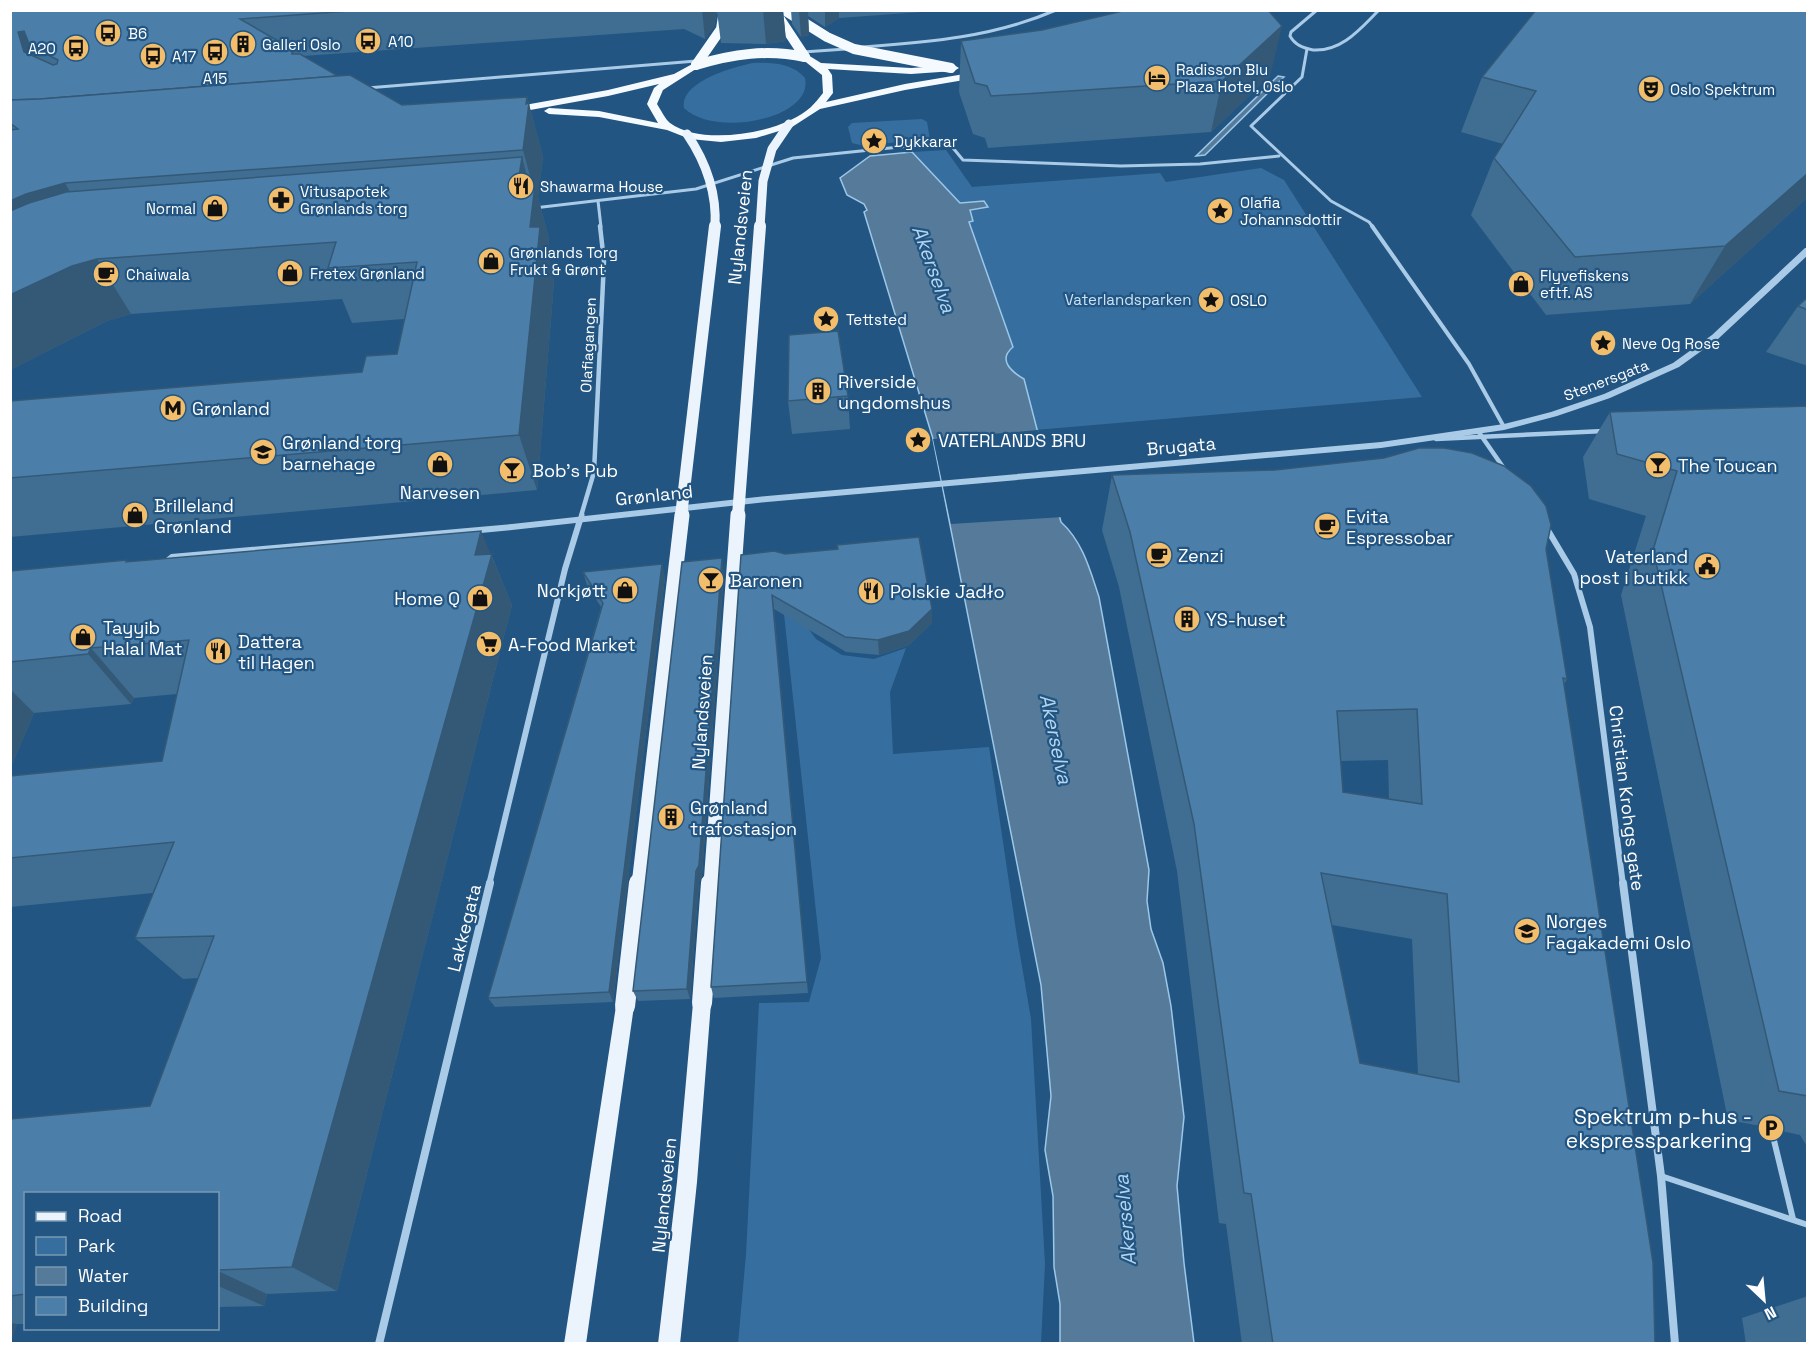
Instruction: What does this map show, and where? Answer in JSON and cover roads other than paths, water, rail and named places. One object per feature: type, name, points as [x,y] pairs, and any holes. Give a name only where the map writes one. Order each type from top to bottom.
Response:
[{"type":"highway","points":[[696,65],[721,29],[724,10]]},
{"type":"highway","points":[[774,10],[805,57]]},
{"type":"highway","points":[[784,10],[827,37],[854,49],[951,68]]},
{"type":"highway","points":[[666,127],[658,121],[652,104],[659,88],[696,65],[758,51],[805,57],[819,66],[827,75],[829,84],[826,96],[817,107]]},
{"type":"highway","points":[[819,66],[911,71],[951,68]]},
{"type":"highway","name":"Nylandsveien","points":[[518,111],[599,114],[709,138],[747,137],[789,124],[817,107],[905,87],[993,71],[951,68]]},
{"type":"highway","points":[[494,112],[518,111],[674,77]]},
{"type":"main road","name":"Nylandsveien","points":[[669,1344],[687,1182],[702,1003],[763,181],[772,149],[789,124]]},
{"type":"main road","name":"Nylandsveien","points":[[575,1344],[625,1006],[715,225],[716,207],[710,178],[701,156],[687,134]]},
{"type":"street","points":[[532,208],[696,189],[793,158],[948,142],[963,160],[1033,164],[1109,167],[1174,165],[1279,156]]},
{"type":"street","name":"Olafiagangen","points":[[580,520],[594,471],[604,261],[598,201]]},
{"type":"street","name":"Stenersgata","points":[[1480,434],[1554,414],[1607,396],[1676,365],[1715,337],[1808,250]]},
{"type":"street","name":"Brugata","points":[[942,483],[1480,434],[1616,431]]},
{"type":"street","points":[[1480,434],[1510,476]]},
{"type":"street","name":"Grønland","points":[[164,559],[512,528],[942,483]]},
{"type":"street","name":"Lakkegata","points":[[379,1344],[565,569],[580,520]]},
{"type":"street","name":"Christian Krohgs gate","points":[[1541,520],[1573,569],[1581,587],[1590,627],[1661,1176],[1675,1344]]},
{"type":"lane","points":[[1042,10],[1042,17]]},
{"type":"lane","points":[[365,88],[965,39],[1001,32],[1056,10]]},
{"type":"lane","points":[[1317,10],[1291,32],[1290,36],[1292,41],[1307,49],[1318,51],[1337,48],[1379,10]]},
{"type":"lane","points":[[1307,49],[1302,77],[1251,126],[1331,201],[1370,222],[1469,364],[1504,427]]},
{"type":"lane","points":[[1771,1128],[1793,1220]]},
{"type":"lane","points":[[1661,1176],[1808,1225]]},
{"type":"water","points":[[1278,76],[1284,77],[1205,155],[1196,156]]},
{"type":"water","name":"Akerselva","points":[[912,152],[960,203],[984,201],[988,207],[970,210],[973,221],[969,222],[1013,347],[1006,356],[1006,361],[1015,373],[1024,379],[1061,522],[1080,547],[1099,597],[1149,870],[1147,901],[1151,929],[1163,963],[1171,1006],[1184,1117],[1177,1186],[1194,1343],[1060,1343],[1060,1304],[1054,1267],[1053,1196],[1045,1150],[1051,1096],[1041,985],[933,439],[864,212],[867,210],[864,204],[847,195],[840,178],[870,156]]},
{"type":"place","name":"B6","points":[[108,33]]},
{"type":"place","name":"A10","points":[[368,41]]},
{"type":"place","name":"Galleri Oslo","points":[[243,44]]},
{"type":"place","name":"A20","points":[[76,48]]},
{"type":"place","name":"A15","points":[[215,52]]},
{"type":"place","name":"A17","points":[[153,56]]},
{"type":"place","name":"Radisson Blu Plaza Hotel, Oslo","points":[[1157,78]]},
{"type":"place","name":"Oslo Spektrum","points":[[1651,89]]},
{"type":"place","name":"Dykkarar","points":[[874,141]]},
{"type":"place","name":"Shawarma House","points":[[521,186]]},
{"type":"place","name":"Vitusapotek Grønlands torg","points":[[281,200]]},
{"type":"place","name":"Normal","points":[[215,208]]},
{"type":"place","name":"Olafia Johannsdottir","points":[[1220,211]]},
{"type":"place","name":"Grønlands Torg Frukt & Grønt","points":[[491,261]]},
{"type":"place","name":"Fretex Grønland","points":[[290,273]]},
{"type":"place","name":"Chaiwala","points":[[106,274]]},
{"type":"place","name":"Flyvefiskens eftf. AS","points":[[1521,284]]},
{"type":"place","name":"OSLO","points":[[1211,300]]},
{"type":"place","name":"Tettsted","points":[[826,319]]},
{"type":"place","name":"Neve Og Rose","points":[[1603,343]]},
{"type":"place","name":"Riverside ungdomshus","points":[[818,391]]},
{"type":"place","name":"Grønland","points":[[173,408]]},
{"type":"place","name":"VATERLANDS BRU","points":[[918,440]]},
{"type":"place","name":"Grønland torg barnehage","points":[[263,452]]},
{"type":"place","name":"Narvesen","points":[[440,464]]},
{"type":"place","name":"The Toucan","points":[[1658,465]]},
{"type":"place","name":"Bob's Pub","points":[[512,470]]},
{"type":"place","name":"Brilleland Grønland","points":[[135,515]]},
{"type":"place","name":"Evita Espressobar","points":[[1327,526]]},
{"type":"place","name":"Zenzi","points":[[1159,555]]},
{"type":"place","name":"Vaterland post i butikk","points":[[1707,566]]},
{"type":"place","name":"Baronen","points":[[711,580]]},
{"type":"place","name":"Norkjøtt","points":[[625,590]]},
{"type":"place","name":"Polskie Jadło","points":[[871,591]]},
{"type":"place","name":"Home Q","points":[[480,598]]},
{"type":"place","name":"YS-huset","points":[[1187,619]]},
{"type":"place","name":"Tayyib Halal Mat","points":[[83,637]]},
{"type":"place","name":"A-Food Market","points":[[489,644]]},
{"type":"place","name":"Dattera til Hagen","points":[[218,651]]},
{"type":"place","name":"Grønland trafostasjon","points":[[671,817]]},
{"type":"place","name":"Norges Fagakademi Oslo","points":[[1527,931]]},
{"type":"place","name":"Spektrum p-hus - ekspressparkering","points":[[1771,1128]]},
{"type":"park label","name":"Vaterlandsparken","points":[[1128,299]]}]
